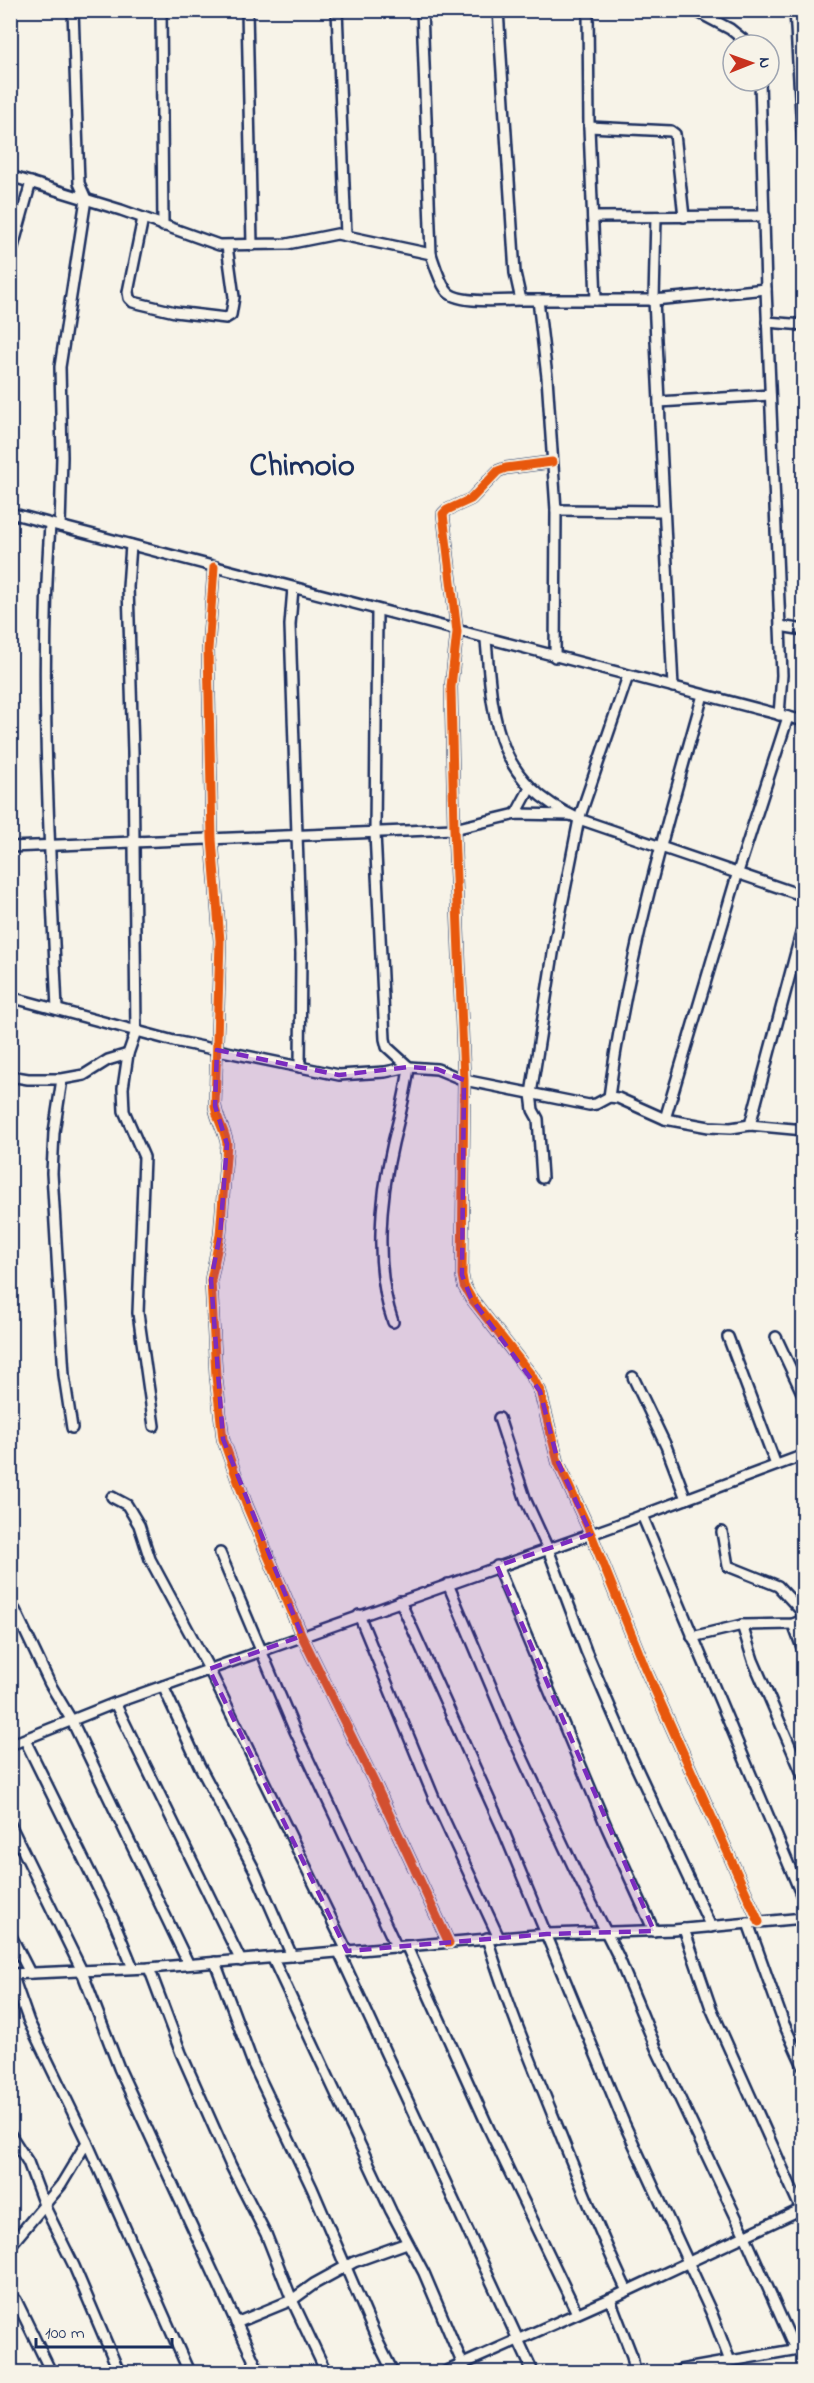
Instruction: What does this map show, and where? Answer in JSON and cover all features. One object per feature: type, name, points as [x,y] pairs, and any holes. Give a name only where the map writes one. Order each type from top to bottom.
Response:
[{"type":"street","points":[[60,526],[62,457],[60,367],[86,199],[79,183],[74,10]]},
{"type":"street","points":[[161,10],[163,226]]},
{"type":"street","points":[[248,10],[252,244]]},
{"type":"street","points":[[337,10],[346,235]]},
{"type":"street","points":[[422,10],[431,254],[450,296],[488,300],[654,300],[766,289]]},
{"type":"street","points":[[498,10],[515,273],[520,300]]},
{"type":"street","points":[[588,10],[589,126],[596,300]]},
{"type":"street","points":[[694,10],[735,33]]},
{"type":"street","points":[[795,10],[804,166]]},
{"type":"street","points":[[665,1119],[783,716],[760,93]]},
{"type":"street","points":[[589,126],[671,131],[675,134],[684,217]]},
{"type":"street","points":[[10,176],[143,218],[208,242],[227,246],[287,244],[337,234],[431,254]]},
{"type":"street","points":[[10,258],[31,182]]},
{"type":"street","points":[[593,217],[765,216]]},
{"type":"street","points":[[143,218],[128,292],[133,302],[175,312],[226,318],[231,315],[234,297],[227,246]]},
{"type":"street","points":[[656,218],[654,300],[673,687]]},
{"type":"street","points":[[538,300],[547,377],[556,510],[555,657]]},
{"type":"street","points":[[767,322],[804,325]]},
{"type":"street","points":[[659,402],[770,395]]},
{"type":"street","points":[[552,462],[498,471],[471,499],[442,514],[457,632],[451,687],[464,1080],[462,1261],[464,1286],[532,1376],[540,1391],[558,1462],[591,1534],[645,1668],[759,1922]]},
{"type":"street","points":[[556,510],[664,511]]},
{"type":"street","points":[[10,513],[486,640],[804,721]]},
{"type":"street","points":[[50,524],[45,659],[57,1009]]},
{"type":"street","points":[[131,545],[128,587],[133,752],[136,1031],[128,1054],[123,1088],[124,1111],[144,1157],[138,1313],[154,1426]]},
{"type":"street","points":[[214,567],[208,650],[212,839],[220,941],[215,1106],[216,1117],[225,1131],[227,1144],[220,1235],[211,1280],[216,1377],[223,1439],[246,1503],[302,1636],[376,1786],[449,1943]]},
{"type":"street","points":[[293,588],[290,625],[301,954],[300,1067]]},
{"type":"street","points":[[377,611],[375,833],[385,1039],[391,1053],[409,1067]]},
{"type":"street","points":[[780,626],[804,630]]},
{"type":"street","points":[[486,640],[496,725],[515,771],[530,788],[574,817],[804,896]]},
{"type":"street","points":[[542,1178],[538,1119],[533,1110],[531,1094],[574,817],[628,676]]},
{"type":"street","points":[[609,1097],[620,1015],[660,847],[703,695]]},
{"type":"street","points":[[516,814],[530,788]]},
{"type":"street","points":[[10,847],[454,829],[516,814],[574,817]]},
{"type":"street","points":[[750,1125],[804,922]]},
{"type":"street","points":[[10,997],[136,1031],[339,1075],[385,1072],[409,1067],[437,1069],[464,1080],[589,1105],[609,1097],[618,1098],[665,1119],[709,1127],[731,1128],[750,1125],[804,1130]]},
{"type":"street","points":[[10,1076],[28,1079],[62,1079],[84,1075],[108,1060],[128,1054]]},
{"type":"street","points":[[393,1322],[386,1300],[382,1256],[383,1206],[392,1145],[406,1092],[409,1067]]},
{"type":"street","points":[[62,1079],[54,1132],[52,1173],[64,1375],[72,1428]]},
{"type":"street","points":[[728,1337],[776,1465]]},
{"type":"street","points":[[776,1337],[804,1397]]},
{"type":"street","points":[[633,1377],[666,1446],[686,1498]]},
{"type":"street","points":[[498,1418],[526,1501],[548,1549],[586,1651],[627,1747],[711,1927]]},
{"type":"street","points":[[10,1745],[209,1668],[591,1534],[804,1455]]},
{"type":"street","points":[[112,1497],[127,1505],[139,1525],[150,1559],[209,1668],[343,1951],[532,2373]]},
{"type":"street","points":[[642,1515],[804,1901]]},
{"type":"street","points":[[722,1532],[728,1566],[778,1586],[804,1614]]},
{"type":"street","points":[[220,1553],[295,1731],[397,1948]]},
{"type":"street","points":[[497,1566],[603,1817],[654,1931]]},
{"type":"street","points":[[448,1584],[514,1740],[574,1870],[606,1932],[656,2048],[799,2348],[680,2370]]},
{"type":"street","points":[[400,1600],[504,1832],[624,2123],[712,2314],[730,2361]]},
{"type":"street","points":[[15,1610],[50,1684],[72,1721],[188,1963]]},
{"type":"street","points":[[359,1615],[434,1798],[499,1938]]},
{"type":"street","points":[[692,1637],[742,1625],[793,1624],[804,1619]]},
{"type":"street","points":[[793,1624],[804,1653]]},
{"type":"street","points":[[742,1625],[753,1660],[804,1778]]},
{"type":"street","points":[[164,1686],[199,1765],[254,1869],[292,1956]]},
{"type":"street","points":[[115,1703],[241,1960]]},
{"type":"street","points":[[25,1740],[112,1919],[133,1968]]},
{"type":"street","points":[[10,1824],[81,1969],[119,2068],[259,2373]]},
{"type":"street","points":[[189,2373],[87,2142],[29,2022],[11,1974],[81,1969],[149,1968],[188,1963],[273,1959],[397,1948],[487,1938],[654,1931],[804,1918]]},
{"type":"street","points":[[748,1923],[784,2024],[804,2068]]},
{"type":"street","points":[[445,2373],[464,2368],[745,2235],[803,2211],[711,2008],[684,1929]]},
{"type":"street","points":[[10,1934],[30,1973]]},
{"type":"street","points":[[487,1938],[506,1998],[576,2176],[627,2291]]},
{"type":"street","points":[[408,1947],[489,2129],[577,2313]]},
{"type":"street","points":[[273,1959],[407,2243],[424,2273],[464,2368]]},
{"type":"street","points":[[215,1962],[254,2064],[393,2373]]},
{"type":"street","points":[[149,1968],[181,2053],[231,2166],[266,2234],[292,2300],[326,2373]]},
{"type":"street","points":[[10,2134],[28,2162],[44,2205],[74,2266],[119,2373]]},
{"type":"street","points":[[11,2242],[61,2185],[87,2142]]},
{"type":"street","points":[[236,2323],[292,2300],[314,2283],[346,2266],[407,2243]]},
{"type":"street","points":[[10,2297],[16,2300],[51,2373]]},
{"type":"street","points":[[610,2299],[632,2356],[635,2373]]},
{"type":"highlighted area","points":[[217,1050],[339,1075],[409,1067],[437,1069],[464,1080],[462,1275],[471,1298],[540,1391],[558,1462],[591,1534],[497,1566],[654,1931],[547,1934],[347,1951],[209,1669],[302,1636],[223,1439],[211,1280],[220,1235],[227,1144],[215,1106]]},
{"type":"cycle path","points":[[552,462],[498,471],[471,499],[443,514],[457,632],[451,687],[464,1080],[462,1275],[464,1286],[471,1298],[532,1376],[540,1391],[558,1462],[591,1534],[645,1668],[759,1922]]},
{"type":"cycle path","points":[[214,567],[208,650],[212,839],[220,941],[215,1106],[227,1144],[220,1235],[211,1280],[216,1377],[223,1439],[246,1504],[302,1636],[376,1786],[449,1943]]},
{"type":"district","name":"Chimoio","points":[[302,463]]}]
